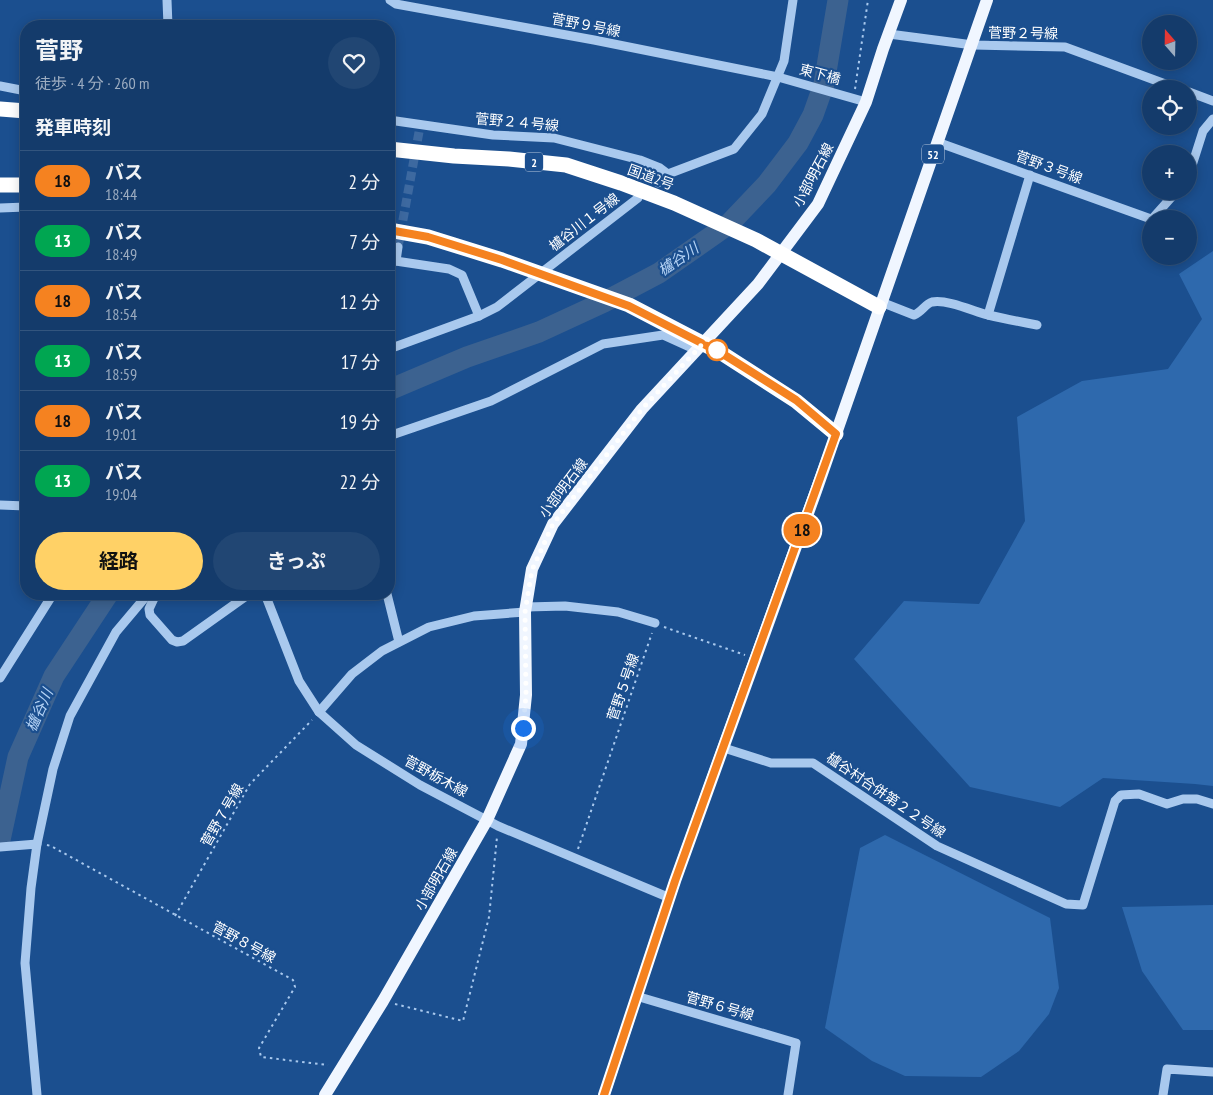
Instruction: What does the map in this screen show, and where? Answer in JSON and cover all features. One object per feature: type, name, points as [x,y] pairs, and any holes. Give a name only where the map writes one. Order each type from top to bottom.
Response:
[{"type":"highway","points":[[0,109],[20,111]]},
{"type":"highway","name":"国道2号","points":[[395,150],[566,165],[674,203],[782,252],[880,305]]},
{"type":"highway","points":[[0,185],[20,185]]},
{"type":"highway","points":[[395,231],[428,237],[502,260],[629,306],[723,354],[796,400],[836,434]]},
{"type":"main road","name":"小部明石線","points":[[325,1095],[492,823],[521,744],[526,695],[526,609],[532,570],[553,524],[642,409],[758,284],[818,204],[902,0]]},
{"type":"main road","name":"52","points":[[604,1095],[670,898],[836,434],[988,0]]},
{"type":"street","points":[[167,0],[168,20]]},
{"type":"street","name":"菅野９号線","points":[[390,0],[396,4],[594,40],[778,77]]},
{"type":"street","points":[[658,183],[668,174],[734,149],[762,114],[784,61],[793,0]]},
{"type":"street","name":"菅野２号線","points":[[889,34],[973,45],[1065,47],[1155,80]]},
{"type":"street","name":"東下橋","points":[[778,77],[860,99]]},
{"type":"street","points":[[0,86],[20,90]]},
{"type":"street","points":[[1197,95],[1213,101]]},
{"type":"street","points":[[1197,150],[1203,131],[1213,119]]},
{"type":"street","name":"菅野２４号線","points":[[395,122],[420,128],[492,135],[554,138],[640,160],[660,168],[668,174]]},
{"type":"street","name":"菅野３号線","points":[[937,142],[1142,215]]},
{"type":"street","points":[[988,315],[1030,175]]},
{"type":"street","name":"櫨谷川１号線","points":[[395,347],[479,316],[497,307],[638,198]]},
{"type":"street","points":[[1160,210],[1169,200]]},
{"type":"street","points":[[0,208],[20,208]]},
{"type":"street","points":[[395,254],[398,247]]},
{"type":"street","points":[[395,261],[448,269],[462,275],[479,316]]},
{"type":"street","points":[[880,305],[914,315],[920,312],[926,305],[933,302],[943,302],[988,315],[1038,325]]},
{"type":"street","points":[[395,434],[491,400],[603,344],[663,335],[696,350]]},
{"type":"street","points":[[0,505],[20,506]]},
{"type":"street","points":[[0,678],[49,600]]},
{"type":"street","points":[[37,1095],[25,963],[31,888],[37,844],[53,769],[70,716],[116,632],[143,600]]},
{"type":"street","points":[[153,600],[149,609],[150,615],[172,640],[177,642],[182,641],[241,600]]},
{"type":"street","name":"菅野栃木線","points":[[267,600],[299,681],[319,712],[356,746],[420,785],[492,823],[670,898]]},
{"type":"street","points":[[388,600],[399,642]]},
{"type":"street","points":[[319,712],[352,674],[382,651],[429,627],[474,616],[565,606],[618,612],[655,623]]},
{"type":"street","name":"櫨谷村合併第２２号線","points":[[724,748],[771,763],[813,763],[937,846],[1066,904],[1083,905],[1115,802],[1122,795],[1138,794],[1167,804],[1184,799],[1197,799],[1213,804]]},
{"type":"street","points":[[0,847],[37,844]]},
{"type":"street","name":"菅野６号線","points":[[636,996],[796,1043],[788,1095]]},
{"type":"street","points":[[1163,1095],[1167,1069],[1213,1072]]},
{"type":"path","points":[[860,99],[868,0]]},
{"type":"path","points":[[655,623],[756,659]]},
{"type":"path","name":"菅野５号線","points":[[575,858],[655,623]]},
{"type":"path","name":"菅野７号線","points":[[175,916],[250,784],[319,712]]},
{"type":"path","points":[[383,1001],[463,1021],[489,917],[492,823]]},
{"type":"path","name":"菅野８号線","points":[[37,844],[51,846],[293,980],[295,987],[259,1048],[261,1057],[342,1067]]},
{"type":"shaded area","points":[[1213,251],[1213,786],[1103,778],[1060,807],[970,787],[854,659],[904,601],[979,604],[1025,521],[1017,417],[1082,381],[1168,369],[1202,319],[1179,274],[1192,265],[1197,265],[1197,262]]},
{"type":"shaded area","points":[[885,835],[1050,918],[1059,988],[1049,1014],[1019,1051],[981,1077],[905,1076],[872,1061],[825,1028],[860,848]]},
{"type":"shaded area","points":[[1213,905],[1213,1030],[1183,1030],[1142,971],[1122,907]]},
{"type":"waterway","name":"櫨谷川","points":[[395,387],[467,357],[539,332],[604,302],[659,273],[729,224],[767,184],[798,143],[813,115],[824,84],[838,0]]},
{"type":"waterway","name":"櫨谷川","points":[[0,840],[18,757],[54,676],[104,600]]},
{"type":"tunnel","points":[[398,247],[419,132]]},
{"type":"bus line","name":"18","points":[[395,231],[428,237],[502,260],[629,306],[723,354],[796,400],[836,434],[675,881],[606,1084],[604,1095]]},
{"type":"route","points":[[523,728],[526,695],[525,612],[532,570],[553,524],[642,409],[708,338],[717,350]]}]
